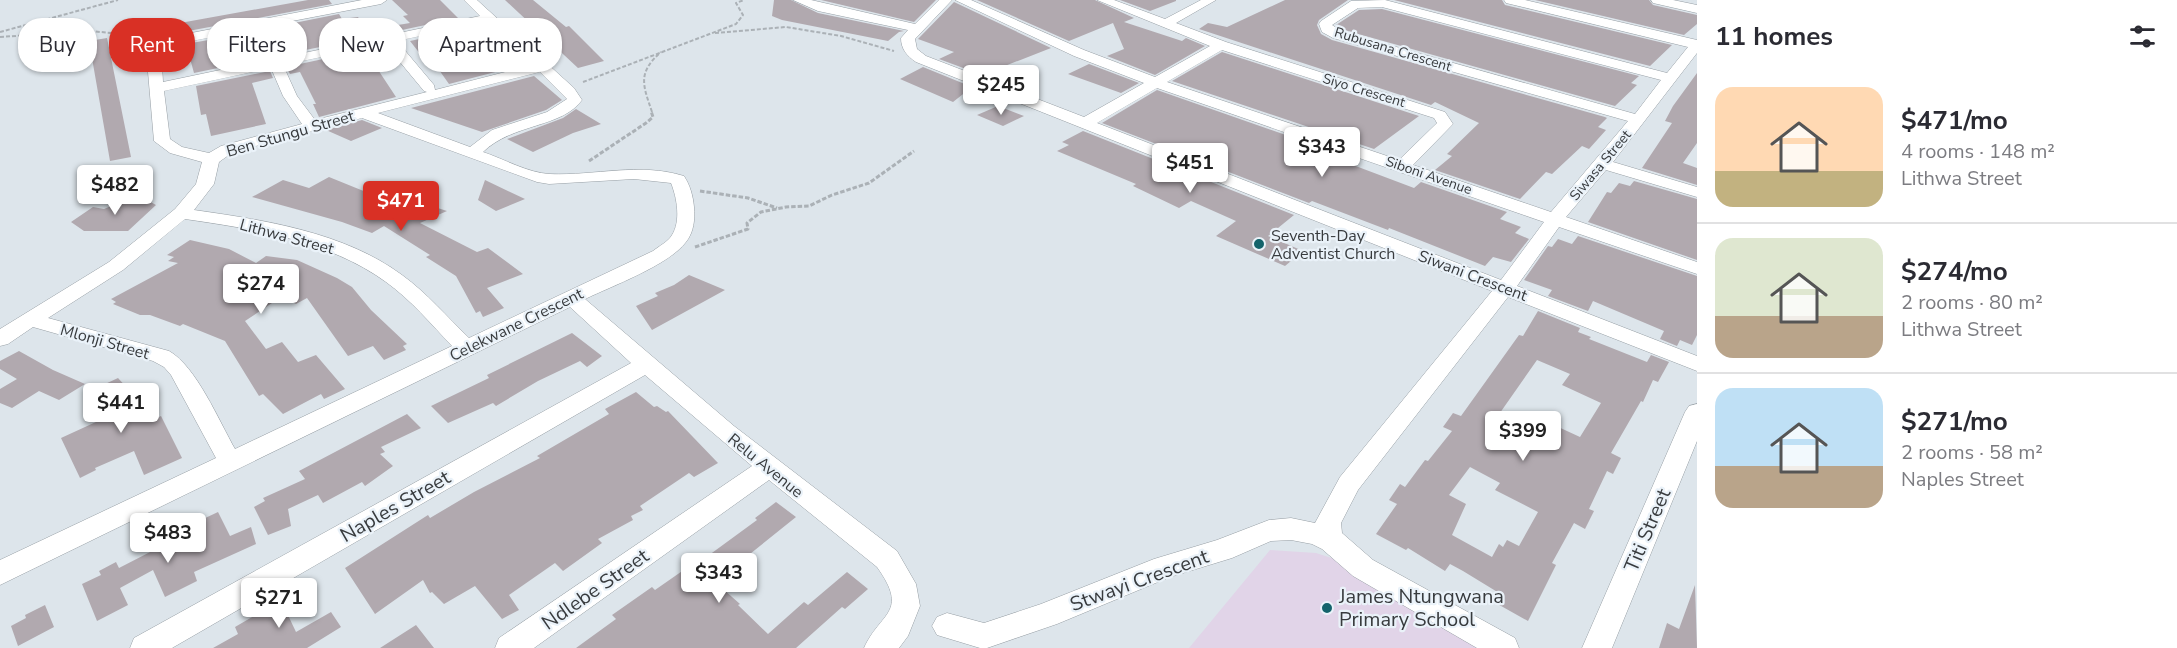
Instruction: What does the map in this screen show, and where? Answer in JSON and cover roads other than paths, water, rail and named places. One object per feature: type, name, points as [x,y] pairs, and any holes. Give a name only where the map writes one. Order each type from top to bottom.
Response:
[{"type":"street","points":[[285,18],[381,0]]},
{"type":"street","points":[[470,0],[488,18]]},
{"type":"street","points":[[799,0],[822,8],[916,28],[946,0]]},
{"type":"street","name":"Siboni Avenue","points":[[961,0],[1079,53],[1154,82],[1697,268]]},
{"type":"street","name":"Siyo Crescent","points":[[1103,0],[1221,45],[1440,116],[1445,124],[1403,166]]},
{"type":"street","points":[[1165,24],[1210,0]]},
{"type":"street","points":[[1510,0],[1697,44]]},
{"type":"street","points":[[1657,0],[1697,9]]},
{"type":"street","name":"Rubusana Crescent","points":[[1637,119],[1345,37],[1331,32],[1325,24],[1355,4],[1382,3],[1668,78]]},
{"type":"street","name":"Siwani Crescent","points":[[916,28],[908,42],[912,53],[921,59],[1697,364]]},
{"type":"street","points":[[207,33],[163,41],[153,47],[162,141],[176,150],[212,159]]},
{"type":"street","name":"Siwasa Street","points":[[1505,288],[1554,219],[1603,164],[1668,78],[1697,44]]},
{"type":"street","points":[[1085,123],[1221,45]]},
{"type":"street","points":[[406,60],[429,88]]},
{"type":"street","points":[[157,88],[234,72]]},
{"type":"street","points":[[281,72],[290,96],[311,126]]},
{"type":"street","name":"Ben Stungu Street","points":[[0,339],[116,266],[181,213],[205,184],[208,166],[219,153],[311,126],[525,72]]},
{"type":"street","points":[[363,113],[472,154],[502,130],[567,108],[575,100],[565,87],[546,72]]},
{"type":"street","name":"Celekwane Crescent","points":[[0,573],[660,255],[681,237],[685,214],[682,187],[678,180],[661,175],[568,179],[537,177],[472,154]]},
{"type":"street","points":[[1603,164],[1697,192]]},
{"type":"street","name":"Lithwa Street","points":[[181,213],[263,228],[354,255],[384,272],[468,348]]},
{"type":"street","points":[[1332,541],[1327,532],[1328,523],[1349,484],[1505,288]]},
{"type":"street","name":"Relu Avenue","points":[[571,297],[645,365],[768,468],[887,559],[898,572],[906,588],[907,605],[903,620],[879,648]]},
{"type":"street","name":"Mlonji Street","points":[[32,320],[121,344],[172,362],[180,371],[230,461]]},
{"type":"street","name":"Naples Street","points":[[145,648],[645,365]]},
{"type":"street","name":"Titi Street","points":[[1597,648],[1697,412]]},
{"type":"street","name":"Ndlebe Street","points":[[510,648],[768,468]]},
{"type":"street","name":"Stwayi Crescent","points":[[947,627],[984,636],[1047,615],[1164,567],[1222,550],[1269,531],[1291,529],[1317,534],[1332,541],[1363,568],[1504,648]]},
{"type":"place","name":"Seventh-Day Adventist Church","points":[[1259,244]]},
{"type":"place","name":"James Ntungwana Primary School","points":[[1327,608]]}]
